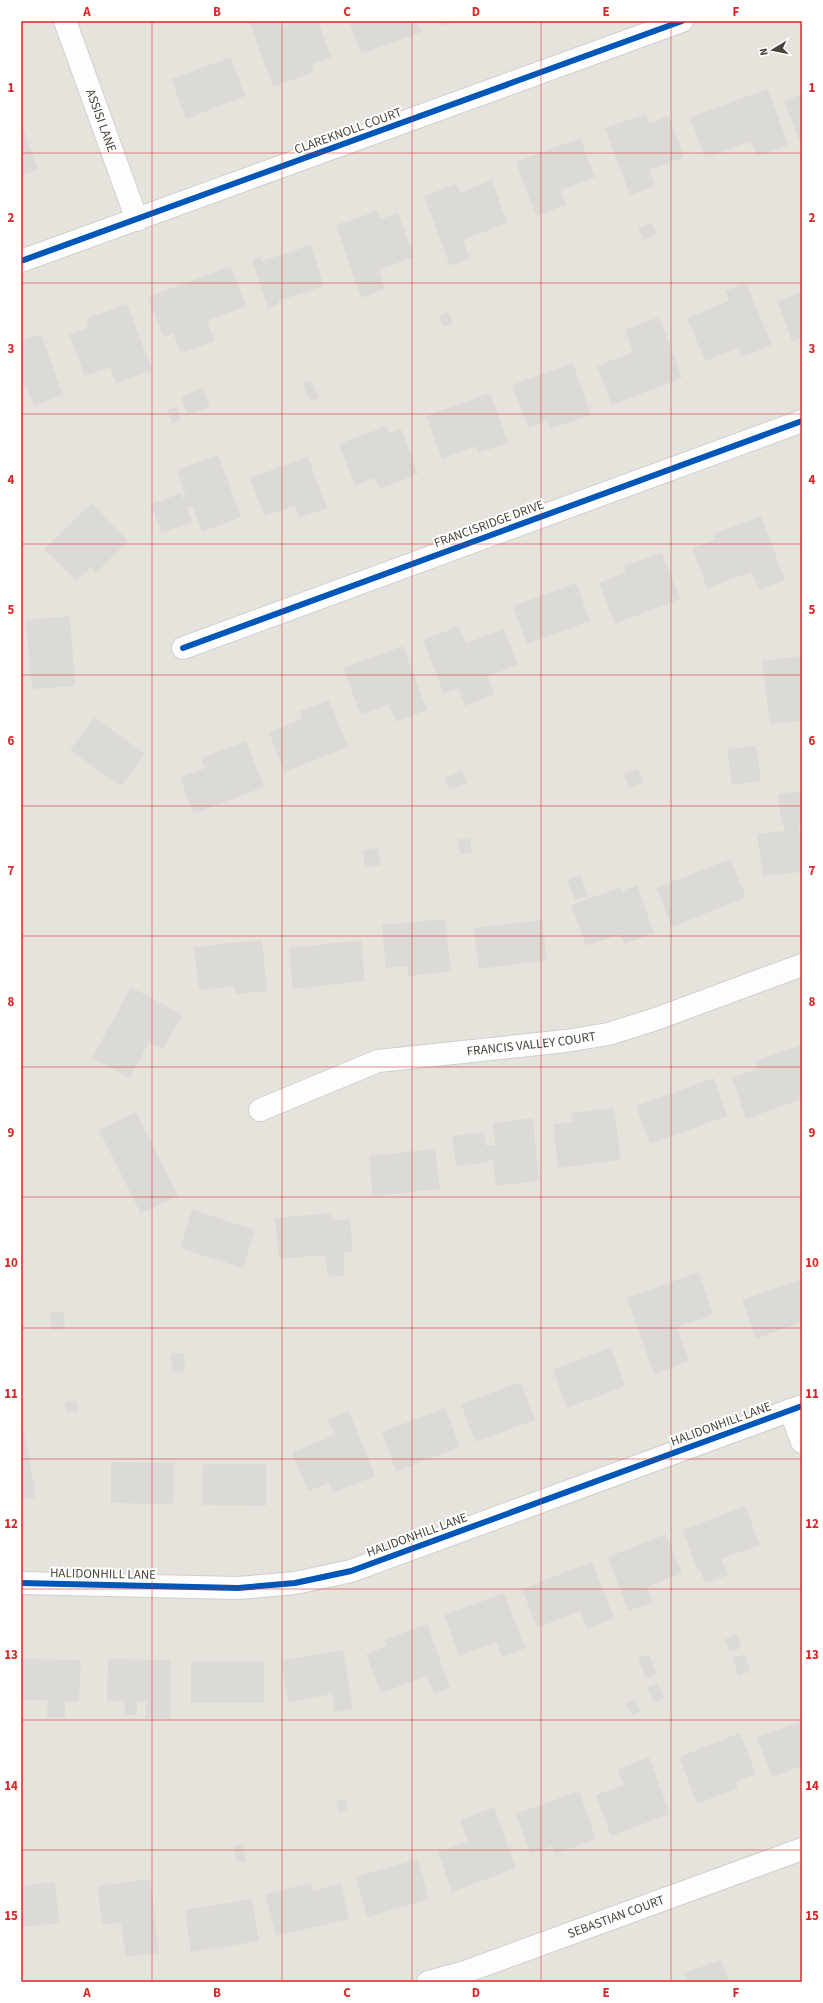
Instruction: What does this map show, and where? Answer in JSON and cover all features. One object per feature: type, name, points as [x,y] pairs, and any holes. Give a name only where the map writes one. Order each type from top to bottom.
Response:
[{"type":"street","name":"ASSISI LANE","points":[[65,21],[137,220]]},
{"type":"street","name":"CLAREKNOLL COURT","points":[[21,261],[682,21]]},
{"type":"street","name":"FRANCISRIDGE DRIVE","points":[[183,648],[802,421]]},
{"type":"street","name":"FRANCIS VALLEY COURT","points":[[260,1110],[378,1061],[566,1041],[608,1034],[653,1020],[802,965]]},
{"type":"street","points":[[796,1408],[802,1442]]},
{"type":"street","name":"HALIDONHILL LANE","points":[[21,1583],[238,1588],[295,1583],[344,1572],[796,1408]]},
{"type":"street","name":"SEBASTIAN COURT","points":[[428,1982],[464,1972],[802,1849]]},
{"type":"shaded area","points":[[21,21],[802,21],[802,1982],[21,1982]]},
{"type":"building","points":[[249,21],[281,21],[283,26],[296,21],[318,21],[331,57],[311,65],[314,72],[273,87]]},
{"type":"building","points":[[349,21],[417,21],[421,32],[361,54]]},
{"type":"building","points":[[441,21],[458,21],[443,26]]},
{"type":"building","points":[[231,57],[245,96],[186,119],[171,79]]},
{"type":"building","points":[[768,89],[788,145],[757,156],[751,141],[705,158],[690,117]]},
{"type":"building","points":[[802,94],[802,140],[799,141],[785,101]]},
{"type":"building","points":[[646,114],[649,123],[669,116],[684,157],[649,170],[655,186],[630,195],[605,128]]},
{"type":"building","points":[[21,123],[38,169],[21,176]]},
{"type":"building","points":[[580,138],[595,177],[561,190],[566,205],[536,216],[516,162]]},
{"type":"building","points":[[492,180],[507,223],[463,240],[470,259],[450,266],[424,196],[456,184],[460,193]]},
{"type":"building","points":[[377,211],[380,219],[398,213],[414,257],[379,270],[385,289],[361,298],[336,225]]},
{"type":"building","points":[[652,223],[657,234],[643,240],[638,228]]},
{"type":"building","points":[[311,245],[324,286],[278,301],[279,304],[268,308],[252,260],[261,257],[262,261]]},
{"type":"building","points":[[231,266],[246,306],[207,321],[215,341],[181,353],[173,333],[163,337],[148,297]]},
{"type":"building","points":[[746,283],[772,345],[742,357],[738,348],[705,361],[687,318],[729,301],[725,291]]},
{"type":"building","points":[[802,292],[802,338],[792,341],[777,301]]},
{"type":"building","points":[[127,304],[152,370],[116,383],[110,367],[85,376],[69,334],[89,327],[86,319]]},
{"type":"building","points":[[448,312],[453,324],[443,327],[439,316]]},
{"type":"building","points":[[659,317],[682,378],[612,405],[597,366],[633,352],[625,330]]},
{"type":"building","points":[[41,334],[63,395],[34,406],[26,385],[21,387],[21,341]]},
{"type":"building","points":[[573,363],[591,415],[550,429],[547,421],[528,428],[512,385]]},
{"type":"building","points":[[312,380],[319,398],[310,401],[302,383]]},
{"type":"building","points":[[202,388],[210,407],[188,415],[181,397]]},
{"type":"building","points":[[490,393],[508,443],[478,453],[476,446],[442,459],[426,416]]},
{"type":"building","points":[[176,407],[182,419],[173,423],[167,410]]},
{"type":"building","points":[[387,426],[390,433],[401,429],[418,474],[379,489],[375,478],[355,485],[339,444]]},
{"type":"building","points":[[218,455],[241,517],[202,532],[192,506],[187,508],[192,522],[161,533],[151,504],[181,493],[183,499],[186,497],[177,470]]},
{"type":"building","points":[[308,457],[327,508],[300,518],[295,506],[264,516],[250,478]]},
{"type":"building","points":[[92,503],[128,541],[96,573],[91,567],[76,581],[44,549]]},
{"type":"building","points":[[761,516],[785,580],[759,590],[752,572],[707,588],[692,548],[715,540],[713,534]]},
{"type":"building","points":[[662,553],[680,599],[615,624],[599,583],[626,572],[624,566]]},
{"type":"building","points":[[576,583],[590,621],[527,644],[513,606]]},
{"type":"building","points":[[70,616],[75,686],[32,689],[26,620]]},
{"type":"building","points":[[459,626],[466,643],[504,629],[518,665],[488,676],[494,694],[465,706],[458,688],[444,694],[423,640]]},
{"type":"building","points":[[403,646],[427,710],[396,722],[389,704],[361,715],[343,668]]},
{"type":"building","points":[[802,656],[802,721],[770,724],[762,661]]},
{"type":"building","points":[[329,700],[348,747],[284,772],[269,732],[302,719],[299,711]]},
{"type":"building","points":[[94,717],[145,754],[121,786],[70,750]]},
{"type":"building","points":[[246,741],[264,787],[193,814],[180,777],[205,768],[201,758]]},
{"type":"building","points":[[756,746],[761,781],[732,785],[727,749]]},
{"type":"building","points":[[638,769],[643,783],[629,788],[624,774]]},
{"type":"building","points":[[462,771],[467,783],[449,790],[445,778]]},
{"type":"building","points":[[802,791],[802,822],[799,823],[800,833],[802,833],[802,872],[763,876],[757,834],[785,831],[784,825],[782,825],[778,794]]},
{"type":"building","points":[[470,838],[472,853],[460,854],[458,839]]},
{"type":"building","points":[[378,848],[381,865],[365,867],[363,850]]},
{"type":"building","points":[[730,859],[746,897],[672,927],[656,888]]},
{"type":"building","points":[[580,875],[588,896],[575,900],[567,880]]},
{"type":"building","points":[[637,885],[654,933],[624,944],[620,934],[586,946],[571,905],[621,887],[622,891]]},
{"type":"building","points":[[445,919],[451,971],[408,976],[407,966],[386,968],[382,925]]},
{"type":"building","points":[[542,920],[547,960],[479,969],[474,928]]},
{"type":"building","points":[[262,940],[267,991],[236,994],[234,986],[199,990],[194,947]]},
{"type":"building","points":[[361,940],[365,981],[293,989],[289,948]]},
{"type":"building","points":[[131,987],[182,1015],[163,1049],[149,1042],[130,1078],[92,1058]]},
{"type":"building","points":[[802,1045],[802,1099],[746,1119],[732,1078],[758,1068],[755,1061]]},
{"type":"building","points":[[714,1078],[727,1116],[650,1144],[636,1106]]},
{"type":"building","points":[[614,1108],[621,1160],[558,1168],[553,1124],[573,1122],[572,1113]]},
{"type":"building","points":[[136,1112],[178,1196],[141,1214],[99,1130]]},
{"type":"building","points":[[533,1118],[539,1181],[496,1186],[493,1159],[488,1160],[488,1162],[456,1166],[452,1136],[484,1132],[486,1146],[495,1145],[493,1123]]},
{"type":"building","points":[[435,1149],[440,1189],[373,1196],[369,1156]]},
{"type":"building","points":[[192,1209],[255,1230],[243,1268],[180,1248]]},
{"type":"building","points":[[331,1213],[332,1220],[350,1219],[353,1252],[343,1253],[345,1275],[328,1277],[325,1255],[279,1259],[275,1218]]},
{"type":"building","points":[[699,1272],[713,1315],[677,1327],[689,1361],[654,1374],[627,1298]]},
{"type":"building","points":[[801,1279],[802,1322],[756,1339],[742,1300]]},
{"type":"building","points":[[63,1311],[65,1328],[52,1330],[49,1313]]},
{"type":"building","points":[[611,1347],[625,1386],[567,1408],[553,1370]]},
{"type":"building","points":[[171,1353],[184,1353],[185,1371],[172,1372]]},
{"type":"building","points":[[521,1382],[535,1420],[475,1442],[461,1404]]},
{"type":"building","points":[[77,1401],[78,1411],[66,1412],[65,1402]]},
{"type":"building","points":[[445,1408],[460,1447],[396,1471],[382,1432]]},
{"type":"building","points":[[349,1411],[375,1476],[333,1493],[329,1483],[308,1491],[292,1452],[335,1435],[328,1420]]},
{"type":"building","points":[[24,1431],[36,1497],[21,1500],[21,1432]]},
{"type":"building","points":[[111,1462],[174,1463],[173,1504],[111,1503]]},
{"type":"building","points":[[203,1464],[266,1464],[266,1506],[202,1505]]},
{"type":"building","points":[[745,1506],[760,1545],[721,1559],[728,1575],[705,1583],[699,1568],[697,1569],[683,1530]]},
{"type":"building","points":[[666,1534],[682,1573],[647,1587],[653,1602],[628,1611],[608,1557]]},
{"type":"building","points":[[592,1562],[614,1618],[587,1629],[580,1611],[537,1628],[522,1589]]},
{"type":"building","points":[[504,1593],[525,1648],[502,1657],[496,1642],[459,1656],[444,1615]]},
{"type":"building","points":[[427,1624],[450,1688],[434,1694],[427,1676],[381,1693],[366,1654],[387,1646],[384,1640]]},
{"type":"building","points":[[737,1634],[741,1647],[729,1651],[725,1639]]},
{"type":"building","points":[[343,1650],[353,1709],[335,1712],[332,1694],[288,1702],[281,1661]]},
{"type":"building","points":[[649,1654],[657,1675],[646,1679],[638,1658]]},
{"type":"building","points":[[745,1654],[750,1672],[738,1675],[733,1658]]},
{"type":"building","points":[[21,1659],[81,1660],[79,1701],[65,1701],[65,1717],[47,1717],[48,1700],[21,1700]]},
{"type":"building","points":[[108,1659],[171,1660],[170,1719],[146,1718],[146,1701],[137,1701],[137,1715],[124,1715],[125,1701],[107,1701]]},
{"type":"building","points":[[191,1661],[264,1661],[264,1703],[191,1703]]},
{"type":"building","points":[[657,1683],[664,1698],[654,1703],[647,1687]]},
{"type":"building","points":[[635,1699],[641,1711],[632,1716],[626,1703]]},
{"type":"building","points":[[802,1721],[802,1766],[772,1777],[757,1737]]},
{"type":"building","points":[[740,1733],[756,1774],[735,1782],[738,1788],[697,1804],[679,1757]]},
{"type":"building","points":[[649,1757],[670,1814],[611,1836],[596,1795],[624,1785],[618,1769]]},
{"type":"building","points":[[579,1791],[596,1839],[555,1854],[552,1846],[530,1854],[516,1814]]},
{"type":"building","points":[[346,1799],[348,1810],[338,1812],[336,1801]]},
{"type":"building","points":[[494,1807],[516,1868],[452,1892],[438,1852],[468,1841],[460,1820]]},
{"type":"building","points":[[243,1844],[246,1862],[237,1863],[234,1846]]},
{"type":"building","points":[[418,1859],[429,1899],[367,1917],[356,1877]]},
{"type":"building","points":[[150,1879],[159,1953],[126,1957],[121,1923],[102,1924],[98,1886]]},
{"type":"building","points":[[55,1882],[59,1923],[21,1927],[21,1886]]},
{"type":"building","points":[[311,1883],[313,1891],[341,1884],[349,1919],[276,1936],[265,1894]]},
{"type":"building","points":[[252,1899],[259,1941],[191,1952],[185,1910]]},
{"type":"building","points":[[721,1960],[729,1982],[688,1982],[684,1973]]},
{"type":"cycle path","points":[[21,261],[682,21]]},
{"type":"cycle path","points":[[183,648],[802,421]]},
{"type":"cycle path","points":[[21,1583],[238,1588],[295,1583],[351,1571],[802,1406]]}]
